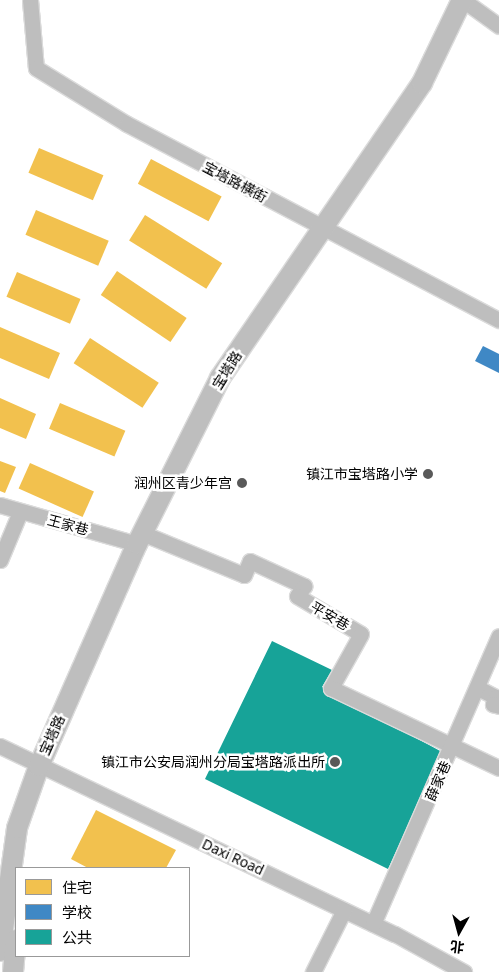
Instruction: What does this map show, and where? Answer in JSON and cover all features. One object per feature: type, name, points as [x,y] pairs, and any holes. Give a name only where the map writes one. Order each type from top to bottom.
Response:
[{"type":"main road","name":"宝塔路","points":[[0,951],[17,828],[39,766],[140,539],[220,378],[422,83],[463,0]]},
{"type":"main road","name":"宝塔路","points":[[23,867],[39,766]]},
{"type":"main road","points":[[13,972],[15,951]]},
{"type":"street","name":"宝塔路横街","points":[[30,0],[36,68],[127,124],[499,320]]},
{"type":"street","points":[[463,0],[499,26]]},
{"type":"street","name":"王家巷","points":[[0,505],[20,512],[140,539]]},
{"type":"street","points":[[0,560],[20,512]]},
{"type":"street","name":"平安巷","points":[[140,539],[244,575],[250,561],[304,586],[297,596],[361,634],[331,688],[453,748]]},
{"type":"street","name":"薛家巷","points":[[374,924],[453,748],[499,636]]},
{"type":"street","points":[[478,688],[496,697],[493,704],[499,706]]},
{"type":"street","name":"Daxi Road","points":[[0,746],[374,924],[464,972]]},
{"type":"street","points":[[453,748],[499,768]]},
{"type":"street","points":[[313,972],[344,910]]},
{"type":"building: 住宅","points":[[39,148],[103,175],[93,200],[28,173]]},
{"type":"building: 住宅","points":[[151,159],[222,197],[208,221],[138,184]]},
{"type":"building: 住宅","points":[[36,210],[109,241],[98,266],[25,235]]},
{"type":"building: 住宅","points":[[145,215],[222,263],[206,289],[129,240]]},
{"type":"building: 住宅","points":[[117,271],[187,318],[170,342],[101,295]]},
{"type":"building: 住宅","points":[[17,272],[81,299],[70,324],[6,297]]},
{"type":"building: 住宅","points":[[0,327],[60,353],[49,379],[0,358]]},
{"type":"building: 住宅","points":[[90,338],[159,383],[142,408],[74,363]]},
{"type":"building: 住宅","points":[[0,398],[36,414],[26,439],[0,428]]},
{"type":"building: 住宅","points":[[60,403],[125,431],[114,457],[49,429]]},
{"type":"building: 住宅","points":[[0,461],[16,467],[5,493],[0,491]]},
{"type":"building: 住宅","points":[[30,463],[94,491],[83,517],[19,489]]},
{"type":"building: 住宅","points":[[96,810],[176,850],[167,867],[86,867],[71,859]]},
{"type":"building: 学校","points":[[483,346],[499,354],[499,373],[475,361]]},
{"type":"building: 公共","points":[[272,641],[332,670],[322,687],[442,752],[388,869],[205,779]]},
{"type":"place","name":"镇江市宝塔路小学","points":[[428,474]]},
{"type":"place","name":"润州区青少年宫","points":[[242,483]]},
{"type":"place","name":"镇江市公安局润州分局宝塔路派出所","points":[[335,762]]}]
